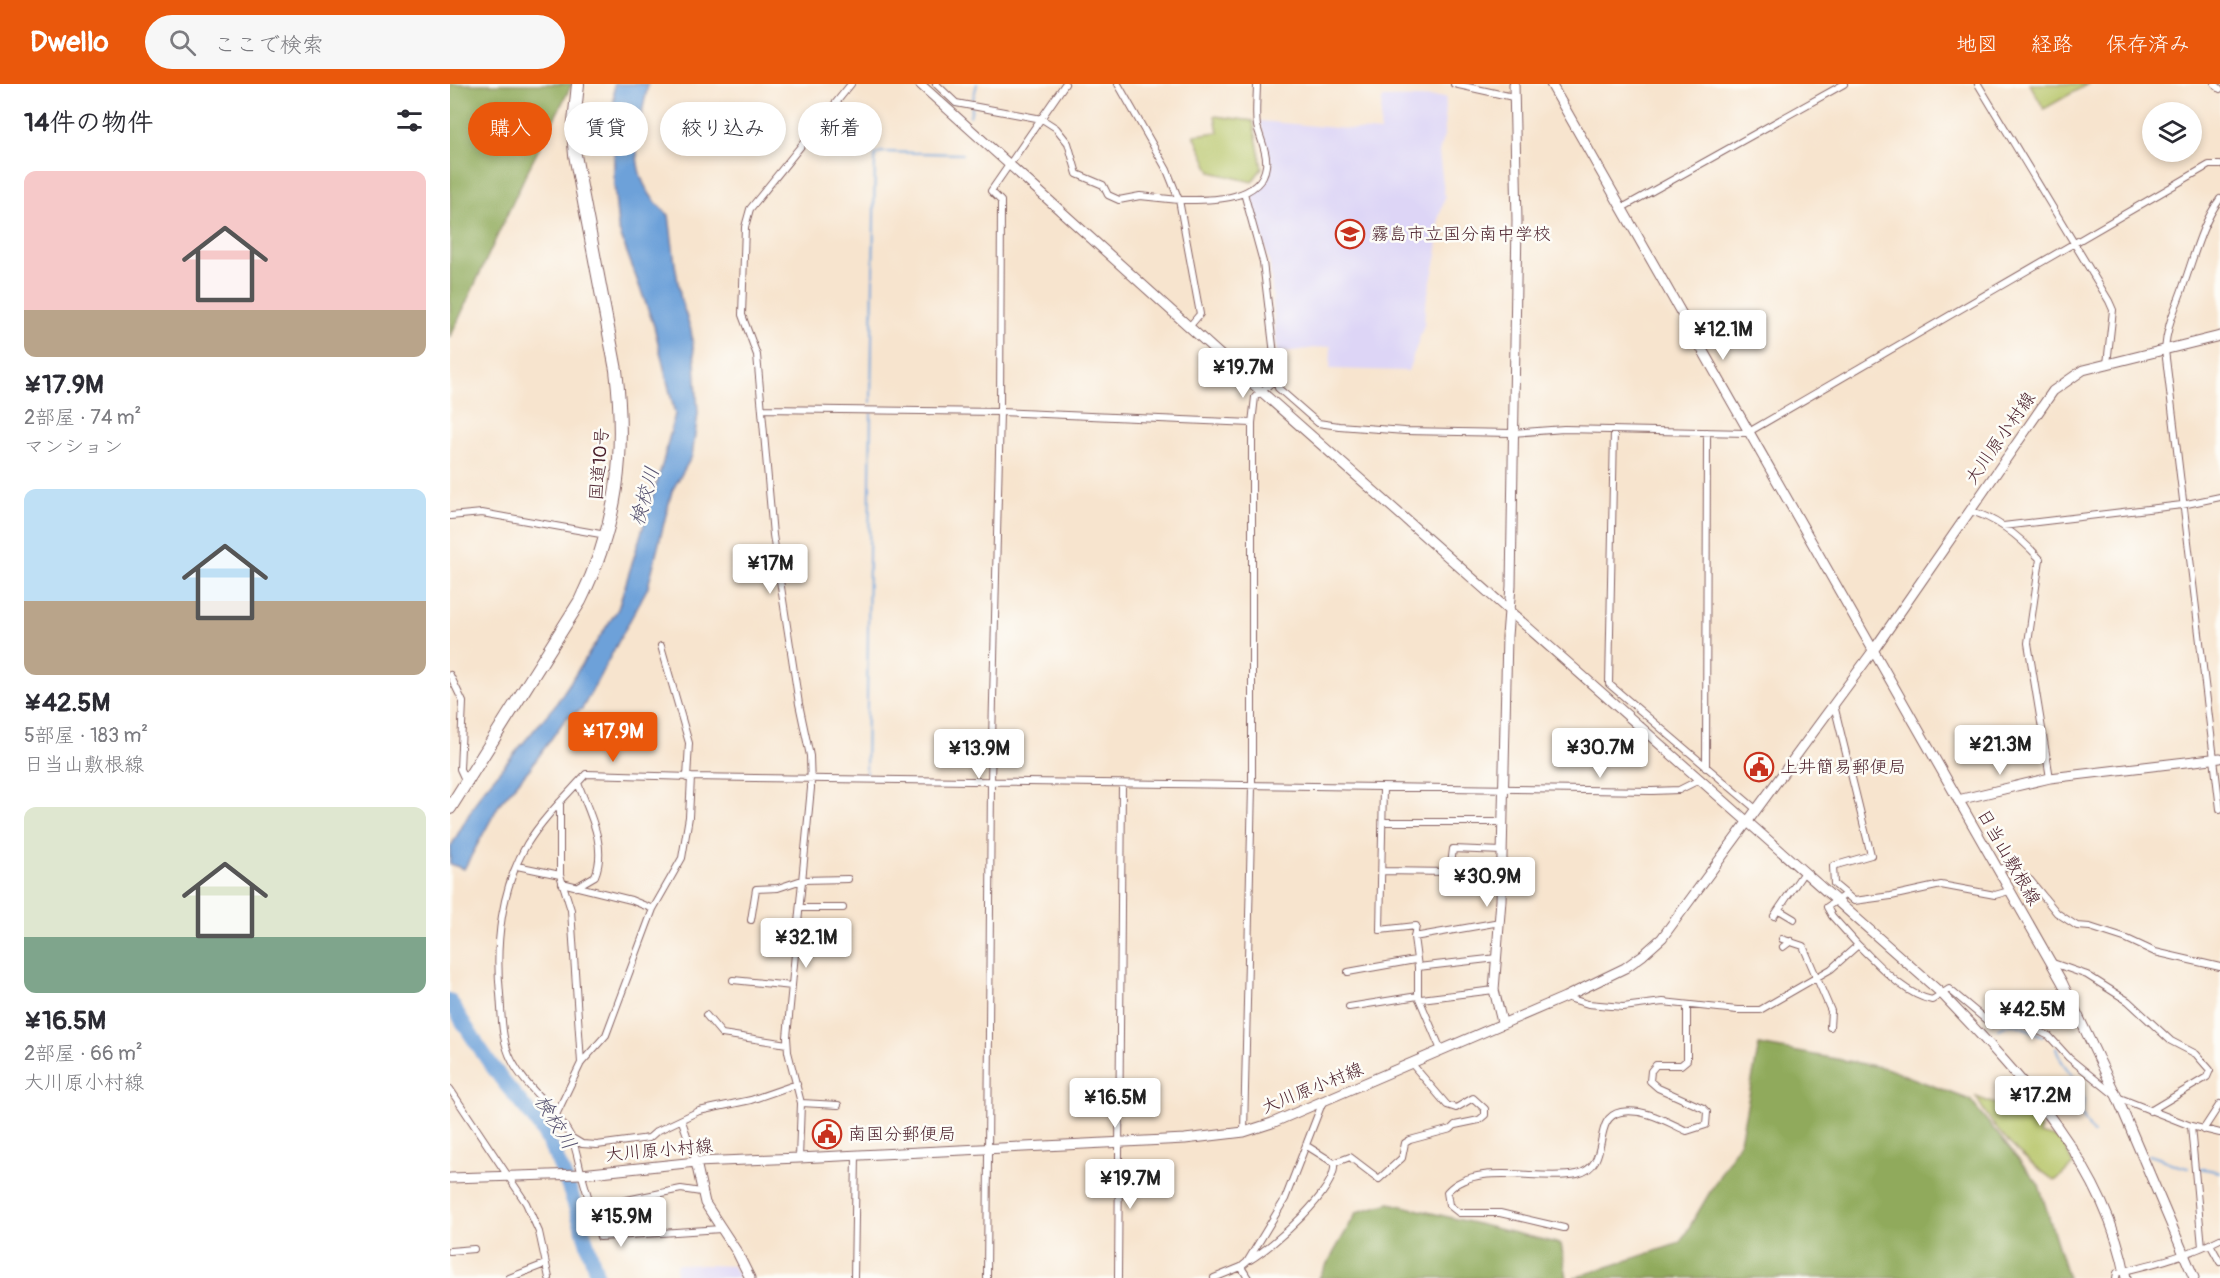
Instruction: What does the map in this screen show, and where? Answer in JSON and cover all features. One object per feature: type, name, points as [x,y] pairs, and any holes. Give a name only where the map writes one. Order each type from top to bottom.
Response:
[{"type":"highway","name":"国道10号","points":[[450,807],[580,601],[594,573],[606,536],[616,492],[621,427],[616,370],[575,155],[573,132],[578,84]]},
{"type":"main road","points":[[920,84],[1509,612],[1941,993],[2004,1059],[2042,1105],[2066,1140],[2102,1207],[2125,1275]]},
{"type":"main road","points":[[1502,1022],[1494,990],[1500,922],[1509,612],[1517,221],[1514,84]]},
{"type":"main road","name":"日当山敷根線","points":[[1551,84],[2050,962],[2117,1097],[2194,1278]]},
{"type":"main road","name":"大川原小村線","points":[[1873,651],[2053,391],[2084,370],[2220,336]]},
{"type":"main road","points":[[1748,823],[1873,651]]},
{"type":"main road","points":[[1958,800],[2050,778],[2217,758]]},
{"type":"main road","name":"大川原小村線","points":[[450,1178],[581,1174],[696,1162],[1118,1142],[1244,1132],[1412,1065],[1502,1022],[1565,997],[1625,968],[1662,938],[1748,823]]},
{"type":"main road","points":[[696,1162],[701,1192],[710,1215],[737,1252],[750,1278]]},
{"type":"street","points":[[799,1158],[801,1103],[787,1044],[811,779],[810,756],[798,704],[773,535],[758,355],[742,315],[746,216],[851,84]]},
{"type":"street","points":[[936,84],[956,103],[1042,119],[1056,128],[1068,143],[1077,174],[1103,185],[1108,195],[1119,200],[1140,196],[1179,200],[1212,200],[1244,193],[1261,177],[1266,168],[1257,123],[1257,84]]},
{"type":"street","points":[[987,1278],[991,782],[1000,412],[1001,201],[992,191],[1065,84]]},
{"type":"street","points":[[1118,84],[1167,170],[1179,200],[1200,314],[1189,327]]},
{"type":"street","points":[[1454,84],[1513,97]]},
{"type":"street","points":[[1622,208],[1844,84]]},
{"type":"street","points":[[1978,84],[2113,310],[2107,364]]},
{"type":"street","points":[[2215,84],[2220,89]]},
{"type":"street","points":[[1244,193],[1263,262],[1278,388],[1318,423],[1405,431],[1512,433],[1564,429],[1748,433],[2072,243],[2210,165],[2220,165]]},
{"type":"street","points":[[2220,199],[2192,257],[2169,318],[2165,350],[2182,505],[2217,758],[2220,809]]},
{"type":"street","points":[[1244,1132],[1252,786],[1252,423],[1255,397],[1276,380]]},
{"type":"street","points":[[762,409],[1000,412],[1252,423]]},
{"type":"street","points":[[1614,430],[1609,684],[1757,810]]},
{"type":"street","points":[[1706,768],[1707,432]]},
{"type":"street","points":[[2003,526],[2182,505],[2220,497]]},
{"type":"street","points":[[1970,510],[1986,515],[2003,526],[2041,561],[2028,647],[2050,778]]},
{"type":"street","points":[[450,516],[482,513],[606,536]]},
{"type":"street","points":[[556,1115],[581,1063],[606,1035],[653,909],[682,858],[689,817],[689,743],[661,646]]},
{"type":"street","points":[[450,675],[463,702],[460,769],[466,783]]},
{"type":"street","points":[[1834,704],[1871,855],[1833,866],[1834,884],[1854,901],[1941,885],[1995,895],[2009,891]]},
{"type":"street","points":[[721,1229],[600,1237],[572,1138],[518,1070],[504,1039],[498,975],[499,935],[506,895],[527,844],[560,802],[586,774],[1383,788],[1671,790],[1679,790],[1699,780]]},
{"type":"street","points":[[576,887],[595,876],[599,860],[596,833],[578,783]]},
{"type":"street","points":[[1118,1278],[1122,784]]},
{"type":"street","points":[[1383,788],[1380,930],[1416,926],[1415,960],[1418,967],[1420,997],[1441,1050]]},
{"type":"street","points":[[560,802],[560,875],[571,910],[581,1063]]},
{"type":"street","points":[[1383,822],[1503,822]]},
{"type":"street","points":[[1382,872],[1450,872],[1453,849],[1502,852]]},
{"type":"street","points":[[517,866],[560,875]]},
{"type":"street","points":[[1997,870],[2008,866],[2030,880],[2057,914],[2077,926],[2090,927],[2127,939],[2156,952],[2220,967]]},
{"type":"street","points":[[1774,916],[1804,872]]},
{"type":"street","points":[[751,920],[756,890],[778,888],[802,880],[848,879]]},
{"type":"street","points":[[562,883],[653,909]]},
{"type":"street","points":[[1846,894],[1827,907],[1832,916],[1887,974],[1910,991],[1932,1000],[1949,989],[1992,1025],[2014,1019],[2049,1035],[2069,1058],[2117,1097],[2191,1126],[2220,1133]]},
{"type":"street","points":[[800,908],[843,909]]},
{"type":"street","points":[[1779,910],[1794,920]]},
{"type":"street","points":[[1414,936],[1500,922]]},
{"type":"street","points":[[1782,939],[1803,946],[1831,1011],[1830,1027]]},
{"type":"street","points":[[1782,947],[1791,941]]},
{"type":"street","points":[[1565,997],[1588,1004],[1623,1007],[1663,1002],[1687,1006],[1760,1010],[1816,979],[1858,945]]},
{"type":"street","points":[[796,951],[842,951]]},
{"type":"street","points":[[1418,967],[1497,958]]},
{"type":"street","points":[[1348,972],[1415,960]]},
{"type":"street","points":[[2050,962],[2087,975],[2128,1001],[2171,1041],[2196,1054],[2210,1070],[2207,1077],[2150,1110]]},
{"type":"street","points":[[732,980],[792,987]]},
{"type":"street","points":[[1349,1007],[1494,990]]},
{"type":"street","points":[[1564,1228],[1500,1213],[1459,1213],[1449,1205],[1447,1192],[1459,1181],[1471,1177],[1552,1176],[1584,1172],[1598,1160],[1603,1133],[1611,1117],[1621,1112],[1647,1114],[1687,1131],[1706,1125],[1707,1112],[1703,1108],[1658,1088],[1650,1081],[1651,1071],[1656,1065],[1681,1065],[1686,1060],[1687,1006]]},
{"type":"street","points":[[706,1015],[722,1034],[787,1044]]},
{"type":"street","points":[[1334,1163],[1350,1157],[1379,1179],[1402,1158],[1405,1143],[1451,1129],[1455,1125],[1479,1120],[1485,1115],[1485,1109],[1473,1098],[1456,1108],[1447,1105],[1412,1065]]},
{"type":"street","points":[[572,1138],[582,1144],[597,1145],[649,1138],[657,1131],[699,1111],[751,1100],[797,1084]]},
{"type":"street","points":[[450,1089],[526,1203],[539,1232],[549,1278]]},
{"type":"street","points":[[1248,1278],[1244,1265],[1285,1199],[1323,1101]]},
{"type":"street","points":[[801,1103],[838,1105]]},
{"type":"street","points":[[2204,1130],[2220,1104]]},
{"type":"street","points":[[682,1121],[696,1162]]},
{"type":"street","points":[[2191,1126],[2202,1247]]},
{"type":"street","points":[[1307,1146],[1334,1163]]},
{"type":"street","points":[[854,1278],[856,1155]]},
{"type":"street","points":[[1214,1278],[1244,1265],[1266,1251],[1320,1196],[1335,1168],[1334,1163]]},
{"type":"street","points":[[592,1207],[681,1189],[701,1192]]},
{"type":"street","points":[[2116,1278],[2117,1273],[2125,1275],[2184,1255],[2220,1239]]},
{"type":"street","points":[[2210,1244],[2220,1262]]},
{"type":"street","points":[[450,1251],[474,1249]]},
{"type":"street","points":[[509,1278],[545,1264]]},
{"type":"shaded area","name":"霧島市立国分南中学校","points":[[1446,97],[1444,135],[1439,153],[1445,198],[1439,217],[1437,255],[1425,306],[1424,325],[1408,371],[1330,369],[1331,346],[1277,353],[1270,266],[1251,193],[1262,183],[1272,165],[1260,121],[1380,132],[1382,98]]},
{"type":"shaded area","points":[[676,1264],[733,1266],[739,1278],[676,1278]]},
{"type":"green space","points":[[450,84],[572,84],[552,123],[552,102],[468,102],[468,156],[535,156],[450,338]]},
{"type":"green space","points":[[2030,84],[2088,84],[2044,109]]},
{"type":"green space","points":[[1215,116],[1253,121],[1262,168],[1252,182],[1211,172],[1194,135],[1218,132]]},
{"type":"green space","points":[[1759,1045],[1886,1068],[1970,1100],[2039,1185],[2068,1278],[1574,1278],[1680,1243],[1740,1141]]},
{"type":"green space","points":[[1976,1097],[2040,1120],[2040,1134],[2062,1140],[2073,1165],[2055,1181],[2010,1144],[1992,1123]]},
{"type":"green space","points":[[1390,1203],[1561,1244],[1567,1278],[1319,1278],[1357,1212]]},
{"type":"water","points":[[614,84],[648,84],[644,102],[614,102]]},
{"type":"water","points":[[614,156],[637,156],[644,185],[654,200],[669,215],[681,300],[691,330],[695,361],[698,414],[692,456],[672,491],[648,587],[582,709],[566,718],[531,767],[500,803],[464,869],[450,864],[450,848],[481,793],[556,704],[618,609],[663,462],[675,414],[654,326],[618,228]]},
{"type":"waterway","points":[[973,99],[977,84]]},
{"type":"waterway","points":[[970,116],[972,107]]},
{"type":"waterway","points":[[871,402],[875,155],[881,152],[962,154]]},
{"type":"waterway","points":[[866,774],[871,413]]},
{"type":"waterway","name":"検校川","points":[[450,1001],[489,1062],[543,1132],[560,1166],[574,1203],[598,1278]]},
{"type":"waterway","points":[[1998,1029],[2013,1023],[2043,1036]]},
{"type":"waterway","points":[[2056,1047],[2059,1057],[2080,1085],[2083,1093],[2081,1114],[2093,1134]]},
{"type":"waterway","points":[[2149,1155],[2188,1168]]},
{"type":"waterway","points":[[2200,1168],[2220,1172]]},
{"type":"place","name":"霧島市立国分南中学校","points":[[1350,234]]},
{"type":"place","name":"上井簡易郵便局","points":[[1759,767]]},
{"type":"place","name":"南国分郵便局","points":[[827,1134]]}]
